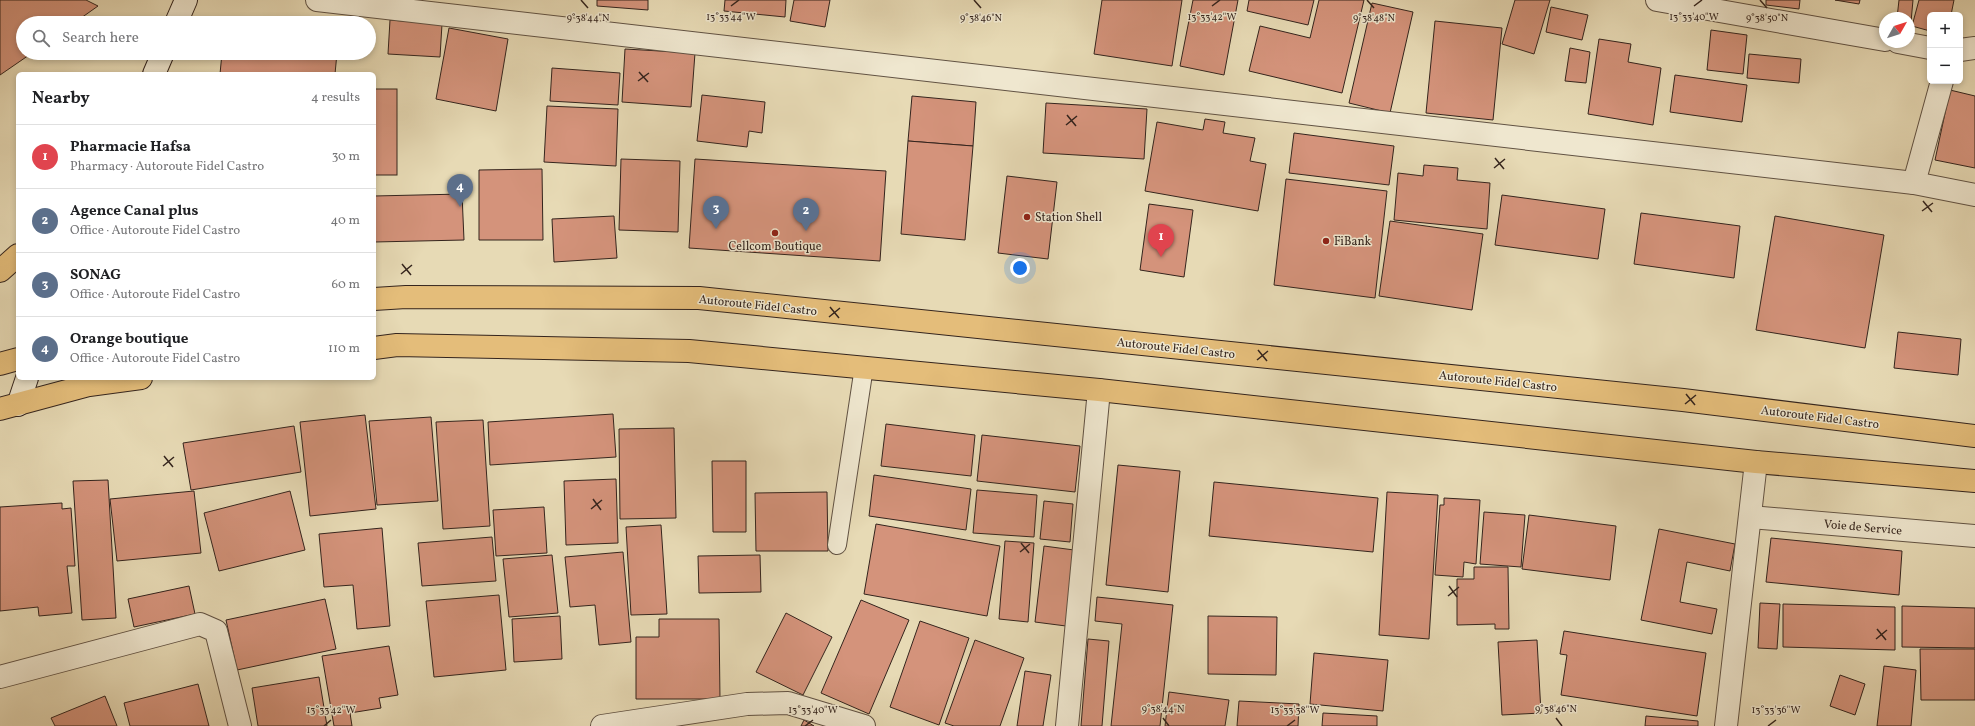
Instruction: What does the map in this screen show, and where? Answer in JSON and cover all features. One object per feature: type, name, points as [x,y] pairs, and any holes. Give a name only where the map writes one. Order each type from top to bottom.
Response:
[{"type":"highway","points":[[0,271],[16,257]]},
{"type":"highway","points":[[376,290],[406,297]]},
{"type":"highway","name":"Autoroute Fidel Castro","points":[[376,299],[406,297],[699,298],[1683,400],[1975,436]]},
{"type":"highway","points":[[376,348],[397,345],[689,351],[1099,390],[1756,462],[1975,481]]},
{"type":"highway","points":[[0,364],[16,360]]},
{"type":"highway","points":[[9,407],[90,381],[107,380]]},
{"type":"street","points":[[179,16],[186,0]]},
{"type":"street","points":[[317,0],[1914,183],[1975,195]]},
{"type":"street","points":[[1657,0],[1879,39]]},
{"type":"street","points":[[1915,45],[1927,47]]},
{"type":"street","points":[[1963,50],[1975,48]]},
{"type":"street","points":[[155,72],[160,60]]},
{"type":"street","points":[[1914,183],[1941,84]]},
{"type":"street","points":[[9,407],[26,380]]},
{"type":"street","points":[[1067,726],[1099,390]]},
{"type":"street","points":[[1726,726],[1756,462]]},
{"type":"street","name":"Voie de Service","points":[[1750,517],[1975,536]]},
{"type":"street","points":[[0,677],[200,624],[216,631],[240,726]]},
{"type":"street","points":[[602,726],[747,704],[788,703],[864,726]]},
{"type":"lane","points":[[837,545],[864,367]]},
{"type":"building","points":[[0,0],[86,0],[98,6],[84,16],[16,16],[16,60],[22,60],[0,75]]},
{"type":"building","points":[[597,0],[648,0],[648,10],[597,6]]},
{"type":"building","points":[[725,0],[786,0],[785,17],[724,11]]},
{"type":"building","points":[[794,0],[830,0],[825,27],[790,21]]},
{"type":"building","points":[[1102,0],[1182,0],[1172,66],[1094,54]]},
{"type":"building","points":[[1193,0],[1238,0],[1224,75],[1180,66]]},
{"type":"building","points":[[1249,0],[1314,0],[1308,25],[1247,11]]},
{"type":"building","points":[[1319,0],[1364,0],[1342,93],[1249,71],[1260,26],[1310,38]]},
{"type":"building","points":[[1515,0],[1550,0],[1534,54],[1502,44]]},
{"type":"building","points":[[1766,0],[1800,0],[1799,9],[1766,5]]},
{"type":"building","points":[[1835,0],[1860,0],[1859,4]]},
{"type":"building","points":[[1899,0],[1913,0],[1912,12],[1898,12]]},
{"type":"building","points":[[1919,0],[1954,0],[1952,12],[1927,12],[1927,30],[1915,27],[1915,15]]},
{"type":"building","points":[[1372,3],[1413,12],[1390,113],[1349,103]]},
{"type":"building","points":[[1551,7],[1588,15],[1582,40],[1546,32]]},
{"type":"building","points":[[390,20],[442,24],[440,57],[388,54]]},
{"type":"building","points":[[1435,21],[1502,28],[1493,120],[1426,113]]},
{"type":"building","points":[[449,28],[508,39],[496,111],[436,99]]},
{"type":"building","points":[[1711,30],[1747,35],[1743,74],[1707,70]]},
{"type":"building","points":[[1599,39],[1631,44],[1628,62],[1661,68],[1653,125],[1588,114]]},
{"type":"building","points":[[1570,48],[1590,52],[1586,83],[1565,81]]},
{"type":"building","points":[[625,49],[695,53],[691,107],[622,102]]},
{"type":"building","points":[[1749,54],[1801,59],[1799,83],[1747,78]]},
{"type":"building","points":[[221,60],[336,60],[335,72],[220,72]]},
{"type":"building","points":[[552,68],[620,73],[618,105],[550,101]]},
{"type":"building","points":[[1675,75],[1747,85],[1742,122],[1670,112]]},
{"type":"building","points":[[376,89],[397,89],[397,175],[376,175]]},
{"type":"building","points":[[1950,90],[1975,96],[1975,168],[1935,160]]},
{"type":"building","points":[[702,95],[765,102],[762,133],[749,131],[747,147],[697,141]]},
{"type":"building","points":[[912,96],[976,102],[973,146],[908,141]]},
{"type":"building","points":[[1046,103],[1147,109],[1144,159],[1043,153]]},
{"type":"building","points":[[547,106],[618,109],[616,166],[544,162]]},
{"type":"building","points":[[1205,119],[1225,122],[1223,133],[1255,138],[1250,161],[1266,164],[1258,211],[1145,191],[1157,122],[1203,130]]},
{"type":"building","points":[[1294,133],[1394,146],[1389,185],[1289,173]]},
{"type":"building","points":[[908,141],[973,146],[965,240],[901,234]]},
{"type":"building","points":[[621,159],[680,161],[678,232],[619,230]]},
{"type":"building","points":[[695,159],[886,171],[880,261],[689,248]]},
{"type":"building","points":[[1424,165],[1458,168],[1457,180],[1490,183],[1487,229],[1394,220],[1398,173],[1423,176]]},
{"type":"building","points":[[542,169],[543,240],[479,240],[479,170]]},
{"type":"building","name":"Station Shell","points":[[1007,176],[1057,182],[1048,259],[998,253]]},
{"type":"building","points":[[1286,179],[1387,191],[1375,298],[1274,285]]},
{"type":"building","points":[[462,194],[464,240],[376,242],[376,196]]},
{"type":"building","points":[[1502,195],[1605,209],[1598,259],[1495,245]]},
{"type":"building","points":[[1149,204],[1193,210],[1184,277],[1140,270]]},
{"type":"building","points":[[1641,213],[1740,226],[1734,278],[1634,264]]},
{"type":"building","points":[[614,216],[617,258],[554,262],[552,219]]},
{"type":"building","points":[[1775,216],[1884,235],[1865,348],[1756,330]]},
{"type":"building","points":[[1390,221],[1483,234],[1472,310],[1379,296]]},
{"type":"building","points":[[1898,332],[1961,339],[1958,375],[1894,368]]},
{"type":"building","points":[[613,414],[616,457],[490,465],[488,422]]},
{"type":"building","points":[[365,415],[376,509],[310,516],[300,422]]},
{"type":"building","points":[[431,417],[438,501],[377,505],[369,421]]},
{"type":"building","points":[[483,420],[490,526],[443,529],[436,422]]},
{"type":"building","points":[[886,424],[975,435],[971,476],[881,466]]},
{"type":"building","points":[[294,426],[301,472],[191,490],[183,443]]},
{"type":"building","points":[[674,428],[676,518],[620,519],[619,429]]},
{"type":"building","points":[[982,435],[1080,446],[1075,492],[977,481]]},
{"type":"building","points":[[712,461],[746,461],[746,532],[713,532]]},
{"type":"building","points":[[1118,465],[1180,471],[1168,592],[1106,585]]},
{"type":"building","points":[[874,475],[971,489],[966,530],[869,516]]},
{"type":"building","points":[[616,479],[618,543],[566,545],[564,481]]},
{"type":"building","points":[[108,480],[116,618],[82,620],[73,481]]},
{"type":"building","points":[[1214,482],[1378,498],[1373,552],[1209,536]]},
{"type":"building","points":[[977,490],[1037,495],[1034,537],[973,533]]},
{"type":"building","points":[[194,491],[201,553],[117,561],[110,499]]},
{"type":"building","points":[[290,491],[305,550],[219,571],[204,513]]},
{"type":"building","points":[[827,492],[828,551],[756,551],[755,493]]},
{"type":"building","points":[[1387,492],[1438,495],[1429,639],[1379,635]]},
{"type":"building","points":[[1444,498],[1480,500],[1476,564],[1464,562],[1463,577],[1435,575],[1440,505],[1444,505]]},
{"type":"building","points":[[1044,501],[1073,504],[1070,542],[1040,539]]},
{"type":"building","points":[[62,503],[62,509],[71,508],[75,566],[67,566],[72,613],[39,616],[38,607],[0,611],[0,507]]},
{"type":"building","points":[[544,507],[547,553],[496,556],[493,510]]},
{"type":"building","points":[[1484,512],[1525,515],[1521,567],[1480,564]]},
{"type":"building","points":[[1529,515],[1616,526],[1610,580],[1522,569]]},
{"type":"building","points":[[876,524],[1000,546],[987,616],[864,594]]},
{"type":"building","points":[[661,525],[667,614],[631,615],[626,527]]},
{"type":"building","points":[[382,528],[390,626],[357,629],[353,585],[324,587],[319,534]]},
{"type":"building","points":[[1659,529],[1735,544],[1730,571],[1687,562],[1680,602],[1717,609],[1712,634],[1641,620]]},
{"type":"building","points":[[492,537],[496,581],[422,586],[418,543]]},
{"type":"building","points":[[1771,538],[1902,551],[1899,595],[1766,582]]},
{"type":"building","points":[[1005,541],[1034,543],[1028,622],[999,619]]},
{"type":"building","points":[[1044,546],[1074,550],[1066,626],[1035,622]]},
{"type":"building","points":[[623,552],[631,642],[599,645],[595,605],[570,607],[565,557]]},
{"type":"building","points":[[552,555],[558,613],[509,617],[503,559]]},
{"type":"building","points":[[760,555],[761,592],[699,593],[698,556]]},
{"type":"building","points":[[1474,567],[1508,567],[1509,629],[1495,629],[1495,624],[1457,625],[1457,579],[1474,579]]},
{"type":"building","points":[[189,586],[195,614],[134,627],[128,599]]},
{"type":"building","points":[[499,595],[506,670],[434,677],[426,601]]},
{"type":"building","points":[[1097,597],[1173,605],[1160,726],[1111,726],[1122,624],[1095,621]]},
{"type":"building","points":[[325,599],[336,649],[237,670],[226,620]]},
{"type":"building","points":[[861,600],[909,620],[869,714],[821,693]]},
{"type":"building","points":[[1760,603],[1780,604],[1777,649],[1758,648]]},
{"type":"building","points":[[1783,604],[1895,607],[1895,650],[1783,647]]},
{"type":"building","points":[[1902,606],[1975,608],[1975,648],[1902,647]]},
{"type":"building","points":[[786,613],[832,637],[803,695],[756,672]]},
{"type":"building","points":[[560,616],[562,659],[514,662],[512,619]]},
{"type":"building","points":[[1208,616],[1277,617],[1276,675],[1208,674]]},
{"type":"building","points":[[659,619],[719,619],[720,699],[636,699],[636,637],[659,637]]},
{"type":"building","points":[[920,621],[969,638],[939,725],[890,707]]},
{"type":"building","points":[[1564,631],[1706,653],[1697,716],[1561,695],[1567,655],[1560,654]]},
{"type":"building","points":[[1088,639],[1109,641],[1102,726],[1081,726]]},
{"type":"building","points":[[975,640],[1024,658],[1000,726],[954,726],[945,723]]},
{"type":"building","points":[[1537,640],[1541,713],[1502,715],[1498,642]]},
{"type":"building","points":[[389,646],[398,695],[379,698],[381,708],[350,713],[352,726],[334,726],[322,656]]},
{"type":"building","points":[[1920,649],[1975,649],[1975,700],[1921,700]]},
{"type":"building","points":[[1314,653],[1388,660],[1383,711],[1310,704]]},
{"type":"building","points":[[1884,666],[1916,670],[1911,726],[1877,726]]},
{"type":"building","points":[[1025,671],[1051,675],[1043,726],[1017,726]]},
{"type":"building","points":[[1840,675],[1865,684],[1855,715],[1830,706]]},
{"type":"building","points":[[319,677],[327,726],[258,726],[252,688]]},
{"type":"building","points":[[198,684],[209,726],[130,726],[124,703]]},
{"type":"building","points":[[1169,692],[1229,700],[1225,726],[1165,726]]},
{"type":"building","points":[[105,696],[117,726],[55,726],[51,718]]},
{"type":"building","points":[[1239,701],[1299,704],[1298,726],[1237,726]]},
{"type":"building","points":[[1323,713],[1377,716],[1377,726],[1322,726]]},
{"type":"building","points":[[1646,716],[1698,721],[1698,726],[1645,726]]},
{"type":"building","points":[[804,720],[814,726],[801,726]]},
{"type":"place","name":"Orange boutique","points":[[460,207]]},
{"type":"place","name":"Station Shell","points":[[1027,217]]},
{"type":"place","name":"SONAG","points":[[716,229]]},
{"type":"place","name":"Agence Canal plus","points":[[806,231]]},
{"type":"place","name":"Cellcom Boutique","points":[[775,233]]},
{"type":"place","name":"FiBank","points":[[1326,241]]},
{"type":"place","name":"Pharmacie Hafsa","points":[[1161,257]]}]
